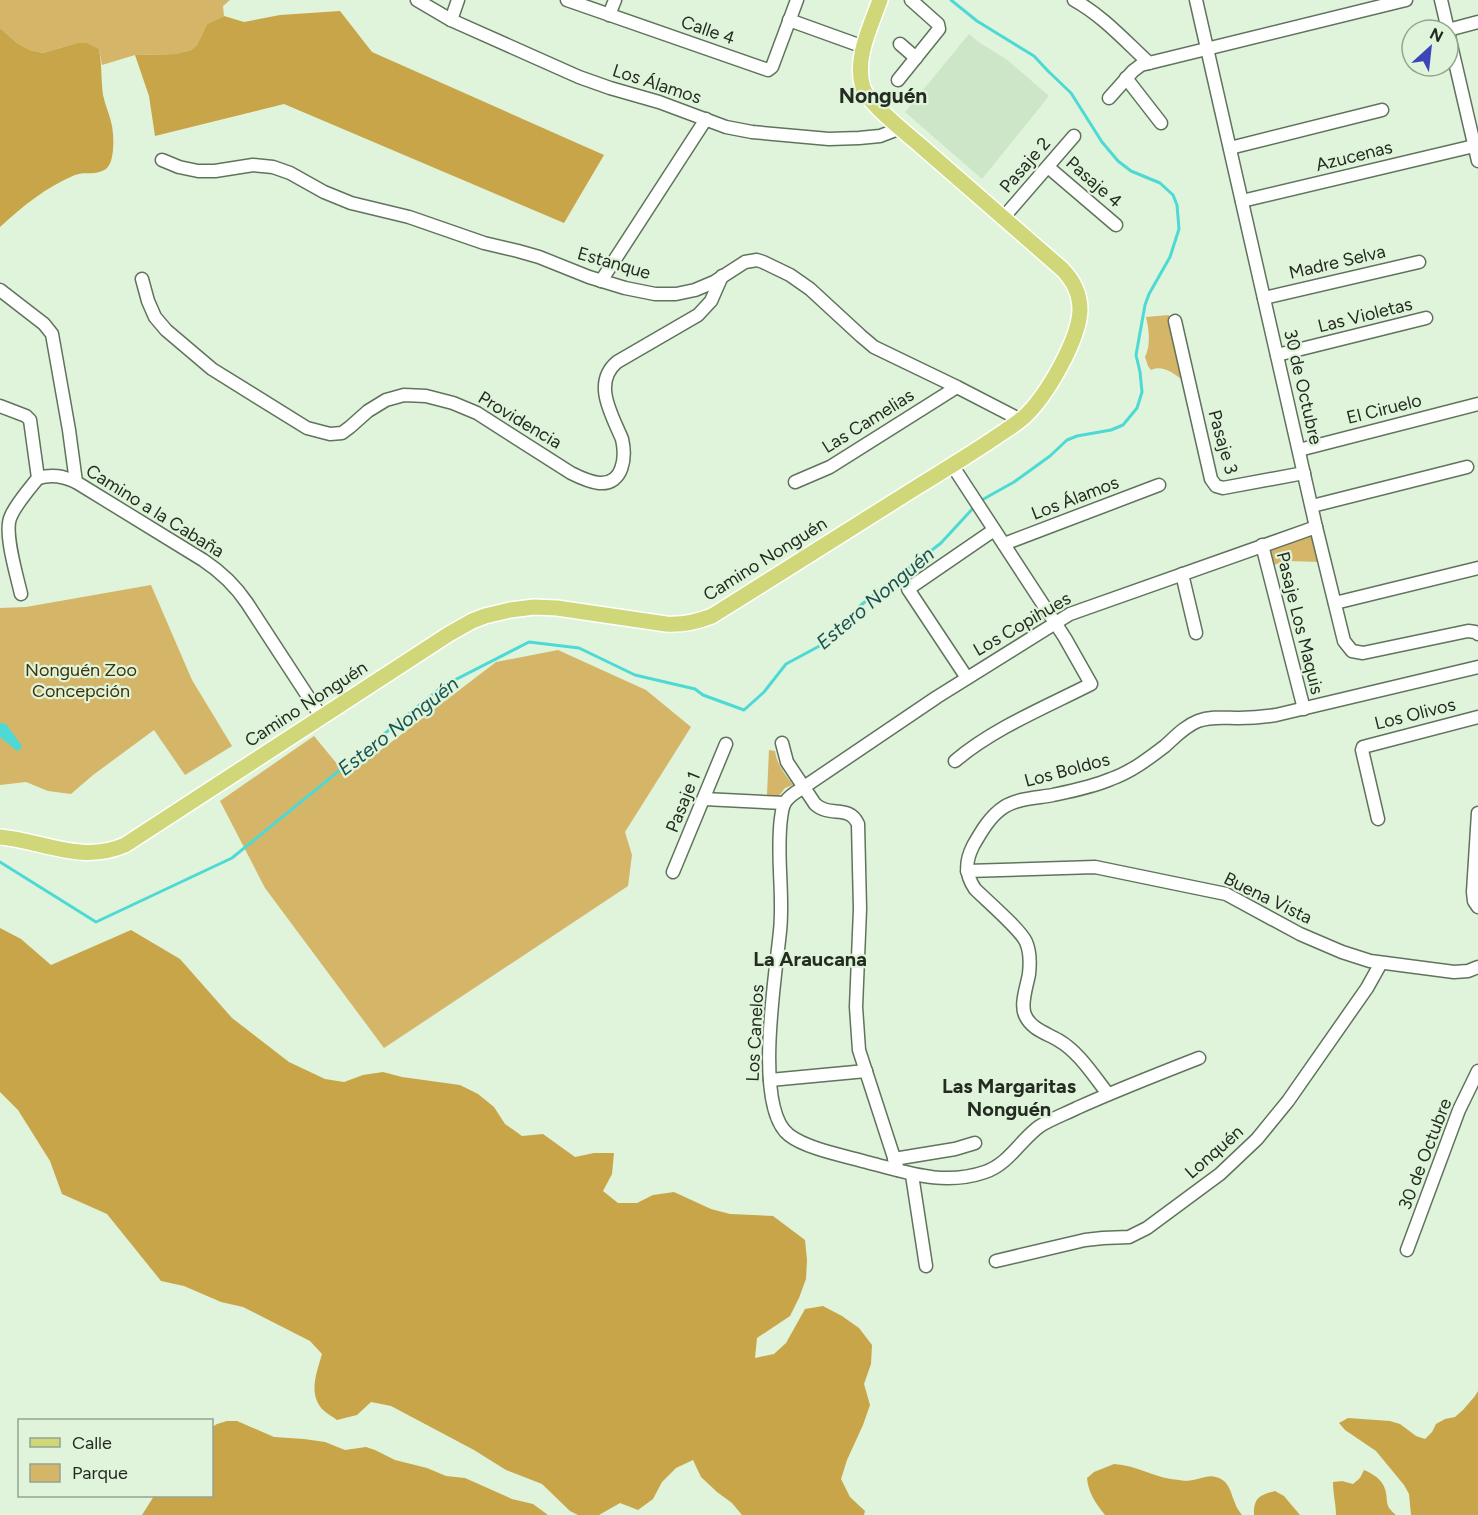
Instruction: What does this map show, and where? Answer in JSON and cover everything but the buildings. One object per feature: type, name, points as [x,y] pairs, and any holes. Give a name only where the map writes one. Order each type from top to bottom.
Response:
[{"type":"main road","name":"Camino Nonguén","points":[[0,837],[87,853],[115,850],[134,840],[448,634],[472,621],[500,612],[545,607],[666,624],[683,624],[702,620],[1021,420],[1052,380],[1077,327],[1080,303],[1074,285],[1067,274],[870,100],[865,92],[860,69],[864,47],[880,0]]},
{"type":"street","name":"Los Álamos","points":[[417,0],[451,20],[587,80],[659,102],[726,127],[752,132],[829,139],[880,136],[901,128]]},
{"type":"street","points":[[451,20],[458,0]]},
{"type":"street","name":"Calle 4","points":[[567,0],[766,69],[772,67],[789,20]]},
{"type":"street","points":[[609,15],[615,0]]},
{"type":"street","points":[[797,0],[789,20],[864,47]]},
{"type":"street","points":[[898,80],[938,32],[939,26],[911,0]]},
{"type":"street","points":[[1074,0],[1093,11],[1149,63]]},
{"type":"street","name":"30 de Octubre","points":[[1196,0],[1344,641],[1348,649],[1355,653],[1362,653],[1468,631],[1478,634]]},
{"type":"street","points":[[1108,98],[1137,67],[1149,63],[1406,0]]},
{"type":"street","points":[[1441,0],[1445,18]]},
{"type":"street","points":[[1460,27],[1478,22]]},
{"type":"street","points":[[900,44],[916,58]]},
{"type":"street","points":[[1126,78],[1161,123]]},
{"type":"street","points":[[1459,78],[1478,161]]},
{"type":"street","points":[[1230,148],[1382,110]]},
{"type":"street","points":[[601,281],[706,119]]},
{"type":"street","name":"Pasaje 2","points":[[1003,218],[1074,136]]},
{"type":"street","name":"Azucenas","points":[[1242,201],[1474,146]]},
{"type":"street","name":"Estanque","points":[[162,160],[198,171],[215,171],[253,165],[273,167],[290,173],[351,204],[431,223],[484,243],[529,254],[601,281],[643,292],[684,293],[705,286],[745,262],[757,260],[790,275],[810,289],[874,347],[1021,420]]},
{"type":"street","name":"Pasaje 4","points":[[1048,167],[1116,225]]},
{"type":"street","name":"Madre Selva","points":[[1264,298],[1419,262]]},
{"type":"street","name":"Providencia","points":[[141,279],[155,317],[166,330],[212,369],[308,428],[330,434],[342,433],[368,411],[386,400],[404,395],[426,396],[453,403],[477,413],[571,472],[586,480],[599,483],[609,482],[614,478],[622,469],[624,462],[624,446],[605,393],[605,381],[609,370],[617,362],[698,315],[711,301],[722,276]]},
{"type":"street","points":[[0,290],[44,324],[52,334],[76,482]]},
{"type":"street","name":"Las Violetas","points":[[1277,355],[1426,318]]},
{"type":"street","name":"Pasaje 3","points":[[1175,321],[1214,484],[1223,488],[1304,473]]},
{"type":"street","name":"Las Camelias","points":[[795,482],[830,467],[957,387]]},
{"type":"street","name":"El Ciruelo","points":[[1299,450],[1478,404]]},
{"type":"street","points":[[0,406],[26,416],[30,420],[38,477],[11,515],[8,526],[9,542],[21,594]]},
{"type":"street","points":[[952,465],[1075,654],[1091,684],[988,737],[971,747],[955,761]]},
{"type":"street","points":[[1312,506],[1467,467]]},
{"type":"street","name":"Camino a la Cabaña","points":[[38,477],[61,476],[76,482],[203,560],[228,580],[247,603],[322,718]]},
{"type":"street","name":"Los Álamos","points":[[1004,544],[1159,485]]},
{"type":"street","name":"Los Copihues","points":[[804,787],[937,696],[1055,623],[1082,609],[1316,527]]},
{"type":"street","points":[[967,678],[908,589],[994,530]]},
{"type":"street","name":"Pasaje Los Maquis","points":[[1262,545],[1304,709]]},
{"type":"street","points":[[0,561],[14,561]]},
{"type":"street","points":[[1335,603],[1478,568]]},
{"type":"street","points":[[1182,574],[1196,633]]},
{"type":"street","name":"Los Boldos","points":[[967,871],[969,857],[982,830],[1010,803],[1069,792],[1113,779],[1144,762],[1181,731],[1197,722],[1214,718],[1259,717],[1304,709],[1478,667]]},
{"type":"street","name":"Los Olivos","points":[[1378,819],[1363,747],[1478,717]]},
{"type":"street","points":[[782,743],[787,762],[815,804],[827,811],[849,813],[855,816],[858,824],[860,909],[856,1007],[859,1050],[896,1164],[975,1143]]},
{"type":"street","name":"Pasaje 1","points":[[673,872],[726,744]]},
{"type":"street","points":[[704,799],[784,803],[804,787]]},
{"type":"street","name":"Los Canelos","points":[[784,803],[779,838],[781,922],[769,1040],[770,1080],[773,1110],[786,1133],[795,1139],[815,1148],[896,1164],[912,1174],[927,1177],[963,1178],[987,1172],[999,1164],[1022,1144],[1030,1133],[1042,1125],[1108,1094],[1199,1058]]},
{"type":"street","points":[[1478,813],[1473,892],[1474,902],[1478,907]]},
{"type":"street","name":"Buena Vista","points":[[967,871],[1095,867],[1232,896],[1300,934],[1365,959],[1454,972],[1468,971],[1478,967]]},
{"type":"street","points":[[967,871],[975,889],[1021,934],[1027,944],[1029,971],[1024,1014],[1030,1023],[1041,1031],[1069,1046],[1108,1094]]},
{"type":"street","name":"Lonquén","points":[[996,1261],[1085,1240],[1134,1235],[1147,1228],[1220,1174],[1257,1139],[1288,1101],[1367,987],[1381,963]]},
{"type":"street","points":[[770,1080],[866,1071]]},
{"type":"street","name":"30 de Octubre","points":[[1407,1250],[1459,1110],[1478,1071]]},
{"type":"street","points":[[912,1174],[926,1266]]},
{"type":"shaded area","points":[[340,11],[372,52],[604,155],[564,223],[284,104],[155,136],[149,96],[135,55],[175,54],[191,50],[197,45],[207,24],[224,16],[244,22],[280,15]]},
{"type":"shaded area","points":[[0,28],[17,43],[30,50],[43,53],[77,43],[86,43],[99,49],[103,95],[113,131],[113,143],[111,161],[106,169],[75,175],[44,191],[0,227]]},
{"type":"shaded area","points":[[969,34],[1006,59],[1049,96],[982,179],[905,112]]},
{"type":"shaded area","points":[[0,928],[21,939],[51,965],[131,930],[180,959],[232,1018],[289,1062],[325,1079],[344,1082],[363,1075],[383,1072],[460,1085],[478,1094],[494,1107],[505,1124],[522,1136],[543,1134],[575,1157],[594,1153],[614,1153],[612,1174],[603,1191],[618,1203],[637,1203],[653,1195],[674,1192],[711,1209],[730,1214],[773,1216],[805,1240],[806,1279],[790,1316],[757,1338],[755,1358],[774,1354],[786,1343],[805,1309],[823,1306],[859,1328],[872,1345],[871,1364],[864,1384],[870,1405],[841,1479],[850,1497],[865,1511],[864,1515],[742,1515],[732,1503],[701,1477],[693,1460],[676,1468],[662,1482],[653,1499],[638,1510],[620,1503],[599,1515],[578,1515],[570,1511],[542,1484],[506,1470],[474,1450],[391,1406],[371,1402],[357,1415],[337,1420],[322,1409],[315,1396],[316,1375],[322,1354],[310,1341],[243,1307],[221,1302],[184,1286],[161,1281],[107,1214],[62,1194],[50,1161],[18,1110],[0,1092]]},
{"type":"shaded area","points":[[1478,1391],[1478,1515],[1411,1515],[1409,1494],[1404,1485],[1376,1451],[1345,1430],[1339,1423],[1348,1418],[1390,1421],[1400,1424],[1416,1436],[1425,1439],[1436,1424],[1455,1417],[1463,1410]]},
{"type":"shaded area","points":[[237,1421],[274,1437],[325,1442],[345,1450],[366,1447],[395,1460],[427,1468],[446,1476],[465,1478],[512,1499],[533,1504],[548,1515],[142,1515],[153,1497],[213,1497],[213,1426]]},
{"type":"shaded area","points":[[1114,1464],[1171,1479],[1188,1481],[1207,1476],[1217,1477],[1228,1486],[1242,1515],[1105,1515],[1093,1498],[1087,1478],[1094,1472]]},
{"type":"shaded area","points":[[1364,1470],[1382,1482],[1388,1505],[1396,1515],[1336,1515],[1333,1482],[1342,1481],[1353,1484]]},
{"type":"shaded area","points":[[1275,1491],[1284,1496],[1300,1515],[1254,1515],[1258,1498]]},
{"type":"green space","points":[[0,0],[230,0],[223,6],[224,16],[207,24],[197,45],[191,50],[175,54],[135,55],[102,65],[99,49],[77,43],[43,53],[30,50],[17,43],[0,28]]},
{"type":"green space","points":[[1169,315],[1181,379],[1163,369],[1151,370],[1145,357],[1149,343],[1146,317]]},
{"type":"green space","points":[[1315,528],[1320,562],[1289,561],[1273,565],[1266,547]]},
{"type":"green space","name":"Nonguén Zoo Concepción","points":[[151,585],[192,680],[232,746],[185,775],[154,730],[71,794],[48,791],[26,782],[0,785],[0,608],[26,607]]},
{"type":"green space","points":[[558,650],[646,690],[691,727],[625,832],[632,855],[628,886],[384,1048],[265,888],[220,801],[314,736],[347,776],[496,662]]},
{"type":"green space","points":[[769,750],[775,751],[779,765],[793,785],[785,788],[778,797],[767,795]]},
{"type":"water","points":[[0,723],[6,724],[22,746],[19,751],[0,737]]},
{"type":"waterway","name":"Estero Nonguén","points":[[951,0],[977,21],[1034,56],[1071,93],[1102,142],[1118,161],[1131,171],[1160,183],[1173,195],[1177,205],[1179,229],[1170,257],[1145,305],[1136,355],[1142,392],[1137,408],[1123,425],[1067,440],[1050,456],[1014,482],[980,501]]},
{"type":"waterway","name":"Estero Nonguén","points":[[0,862],[96,922],[232,858],[443,686],[529,642],[579,648],[635,675],[695,689],[703,695],[744,710],[764,692],[786,664],[825,643],[861,605],[941,543],[976,505]]},
{"type":"district","name":"Nonguén","points":[[883,95]]},
{"type":"district","name":"La Araucana","points":[[810,959]]},
{"type":"district","name":"Las Margaritas Nonguén","points":[[1009,1098]]}]
